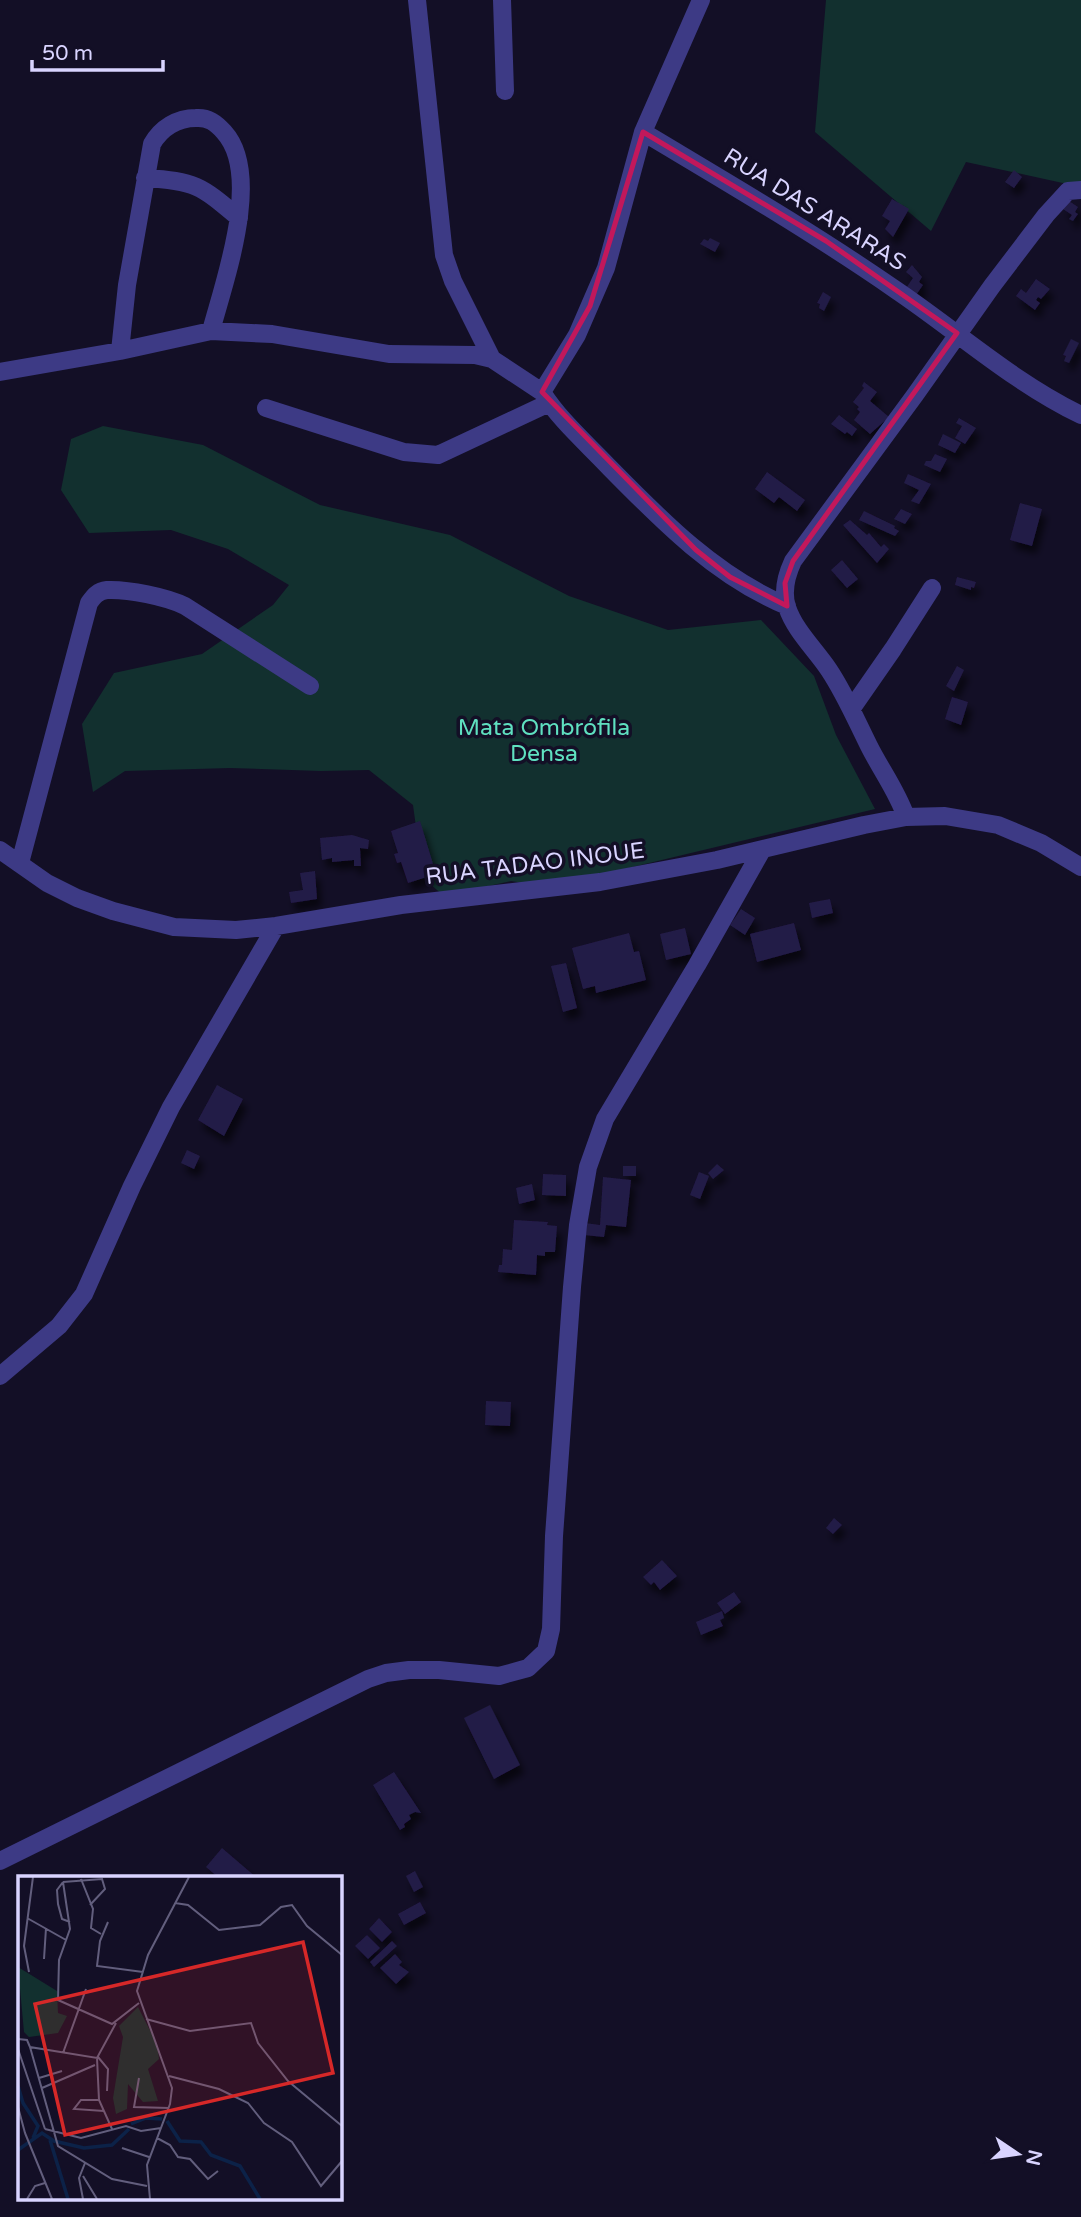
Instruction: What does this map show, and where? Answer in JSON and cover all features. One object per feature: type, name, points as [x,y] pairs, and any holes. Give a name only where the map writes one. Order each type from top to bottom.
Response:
[{"type":"street","points":[[417,0],[444,255],[453,281],[492,359]]},
{"type":"street","points":[[502,0],[505,91]]},
{"type":"street","points":[[266,408],[404,452],[438,455],[545,398],[577,335],[606,268],[643,132],[701,0]]},
{"type":"street","points":[[120,351],[127,285],[152,144],[158,133],[184,119],[210,120],[229,137],[238,161],[241,188],[239,218],[211,331]]},
{"type":"street","name":"RUA DAS ARARAS","points":[[643,132],[826,241],[1012,376],[1081,415]]},
{"type":"street","points":[[145,178],[178,180],[203,188],[239,218]]},
{"type":"street","points":[[906,817],[899,798],[868,744],[852,708],[794,622],[787,606],[785,583],[793,561],[1060,197],[1068,191],[1081,190]]},
{"type":"street","points":[[0,372],[120,351],[211,331],[272,334],[388,354],[475,355],[492,359],[545,398],[633,491],[696,550],[730,577],[787,606]]},
{"type":"street","points":[[852,708],[932,588]]},
{"type":"street","points":[[20,863],[89,603],[95,594],[106,590],[170,598],[310,686]]},
{"type":"street","name":"RUA TADAO INOUE","points":[[0,850],[47,883],[113,911],[174,927],[236,930],[401,905],[600,882],[762,850],[906,817],[945,816],[998,825],[1041,842],[1081,867]]},
{"type":"street","points":[[0,1861],[368,1679],[409,1670],[499,1676],[528,1668],[546,1651],[551,1629],[554,1536],[572,1287],[578,1225],[588,1167],[605,1119],[762,850]]},
{"type":"street","points":[[0,1376],[59,1326],[84,1294],[171,1107],[276,926]]},
{"type":"highlighted area","points":[[643,132],[826,241],[957,333],[793,561],[785,583],[787,606],[730,577],[696,550],[542,392],[590,306]]},
{"type":"green space","points":[[826,0],[1081,0],[1081,187],[966,162],[931,231],[815,132]]},
{"type":"green space","name":"Mata Ombrófila Densa","points":[[103,426],[203,445],[320,505],[450,535],[569,596],[668,630],[761,620],[814,676],[836,735],[875,809],[549,887],[511,881],[444,896],[423,878],[413,805],[369,770],[230,768],[125,771],[93,792],[82,724],[114,673],[202,654],[273,605],[289,585],[228,549],[171,530],[89,533],[61,490],[71,439]]},
{"type":"building","points":[[1014,170],[1022,177],[1014,188],[1005,182]]},
{"type":"building","points":[[892,199],[909,209],[893,237],[885,229],[890,221],[882,216]]},
{"type":"building","points":[[1069,201],[1078,207],[1075,212],[1078,214],[1073,221],[1069,219],[1072,215],[1063,209]]},
{"type":"building","points":[[710,238],[720,243],[715,252],[700,244],[704,239],[708,241]]},
{"type":"building","points":[[912,265],[922,277],[919,282],[923,285],[914,298],[904,291],[913,278],[906,272]]},
{"type":"building","points":[[1036,279],[1050,289],[1041,299],[1038,297],[1036,300],[1040,303],[1035,310],[1016,296],[1021,289],[1026,293]]},
{"type":"building","points":[[823,292],[831,297],[824,311],[817,303]]},
{"type":"building","points":[[1071,339],[1079,343],[1069,363],[1064,361],[1066,356],[1063,355]]},
{"type":"building","points":[[864,382],[877,392],[870,401],[889,417],[870,434],[854,420],[860,412],[853,402],[864,388]]},
{"type":"building","points":[[839,415],[857,429],[852,436],[831,424]]},
{"type":"building","points":[[959,418],[976,428],[965,444],[955,438],[962,426],[956,423]]},
{"type":"building","points":[[943,434],[961,443],[955,453],[938,445]]},
{"type":"building","points":[[935,454],[947,459],[940,472],[924,465],[926,461],[931,461]]},
{"type":"building","points":[[767,472],[805,500],[797,511],[779,497],[774,503],[755,489]]},
{"type":"building","points":[[908,474],[931,484],[919,504],[911,501],[919,490],[904,483]]},
{"type":"building","points":[[1020,503],[1042,509],[1032,546],[1010,540]]},
{"type":"building","points":[[901,509],[912,514],[905,524],[894,519]]},
{"type":"building","points":[[864,511],[895,526],[899,531],[895,536],[859,520]]},
{"type":"building","points":[[850,520],[867,535],[869,533],[881,547],[884,544],[889,549],[877,563],[843,525]]},
{"type":"building","points":[[842,560],[858,579],[847,588],[831,570]]},
{"type":"building","points":[[957,577],[976,582],[974,588],[971,587],[971,590],[955,585]]},
{"type":"building","points":[[957,666],[964,670],[954,691],[946,686]]},
{"type":"building","points":[[952,697],[968,702],[961,725],[945,719]]},
{"type":"building","points":[[420,821],[436,874],[408,883],[401,862],[397,863],[394,854],[398,853],[391,831]]},
{"type":"building","points":[[352,835],[369,840],[368,849],[360,848],[361,866],[354,866],[354,860],[322,860],[320,838]]},
{"type":"building","points":[[315,871],[317,899],[291,903],[289,892],[303,890],[300,873]]},
{"type":"building","points":[[830,899],[833,913],[812,918],[809,903]]},
{"type":"building","points":[[741,909],[755,918],[745,935],[730,925]]},
{"type":"building","points":[[794,923],[801,950],[757,962],[750,934]]},
{"type":"building","points":[[685,928],[691,954],[666,960],[660,934]]},
{"type":"building","points":[[629,933],[634,952],[639,951],[646,980],[596,993],[595,986],[583,989],[572,948]]},
{"type":"building","points":[[566,963],[577,1008],[563,1012],[551,966]]},
{"type":"building","points":[[217,1085],[243,1099],[224,1136],[198,1120]]},
{"type":"building","points":[[187,1150],[200,1156],[194,1169],[181,1163]]},
{"type":"building","points":[[717,1164],[724,1170],[713,1179],[708,1173]]},
{"type":"building","points":[[623,1166],[636,1166],[636,1176],[623,1176]]},
{"type":"building","points":[[699,1172],[709,1176],[700,1199],[690,1195]]},
{"type":"building","points":[[543,1174],[566,1175],[566,1196],[542,1195]]},
{"type":"building","points":[[603,1177],[631,1180],[626,1227],[606,1225],[604,1237],[584,1235],[585,1223],[600,1225]]},
{"type":"building","points":[[532,1184],[535,1200],[519,1204],[516,1188]]},
{"type":"building","points":[[514,1220],[548,1222],[547,1225],[557,1226],[555,1252],[545,1252],[545,1256],[537,1255],[536,1275],[498,1272],[499,1265],[502,1265],[503,1249],[512,1250]]},
{"type":"building","points":[[486,1401],[511,1402],[510,1426],[485,1425]]},
{"type":"building","points":[[834,1518],[842,1525],[833,1534],[826,1528]]},
{"type":"building","points":[[662,1560],[677,1576],[660,1590],[654,1582],[651,1585],[643,1577]]},
{"type":"building","points":[[734,1592],[741,1602],[725,1614],[717,1603]]},
{"type":"building","points":[[722,1611],[724,1618],[720,1620],[723,1626],[701,1635],[696,1622]]},
{"type":"building","points":[[490,1705],[520,1765],[494,1779],[464,1718]]},
{"type":"building","points":[[394,1772],[421,1813],[409,1815],[411,1819],[400,1830],[373,1785]]},
{"type":"building","points":[[222,1848],[255,1876],[217,1876],[206,1867]]},
{"type":"building","points":[[415,1871],[423,1887],[414,1892],[406,1876]]},
{"type":"building","points":[[420,1902],[426,1913],[404,1925],[398,1914]]},
{"type":"building","points":[[379,1918],[392,1932],[382,1942],[369,1929]]},
{"type":"building","points":[[367,1935],[380,1948],[368,1959],[355,1946]]},
{"type":"building","points":[[392,1941],[397,1946],[374,1967],[370,1962]]},
{"type":"building","points":[[395,1954],[402,1962],[399,1965],[409,1972],[396,1984],[380,1968]]}]
